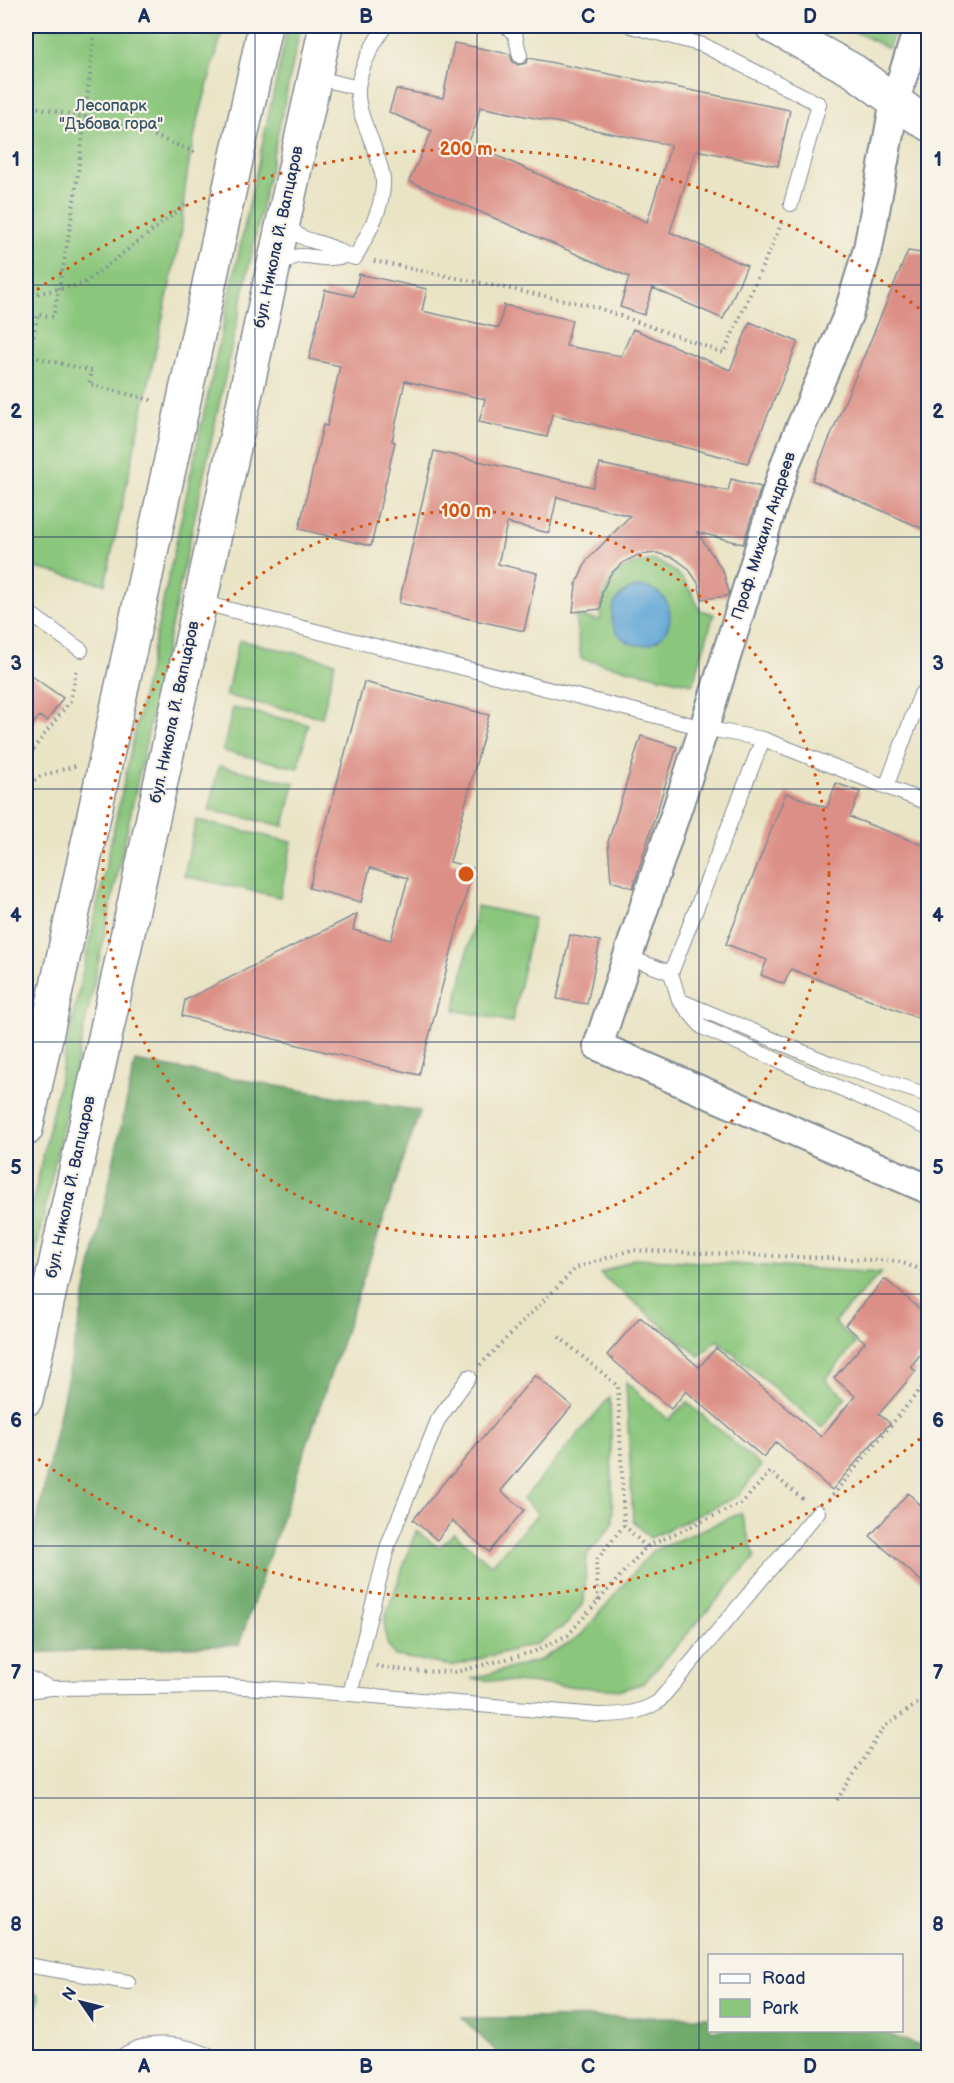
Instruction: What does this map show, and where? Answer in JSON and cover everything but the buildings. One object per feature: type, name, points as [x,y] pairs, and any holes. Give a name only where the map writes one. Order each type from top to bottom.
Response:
[{"type":"main road","points":[[26,1129],[266,26]]},
{"type":"main road","name":"бул. Никола Й. Вапцаров","points":[[26,1399],[326,26]]},
{"type":"main road","points":[[772,26],[854,71],[916,119]]},
{"type":"street","name":"Проф. Михаил Андреев","points":[[919,26],[916,119],[868,249],[848,315],[786,462],[704,728],[598,1046],[928,1190]]},
{"type":"lane","points":[[351,257],[376,216],[381,199],[383,183],[380,166],[358,100],[358,88],[372,45],[385,26]]},
{"type":"lane","points":[[506,26],[515,34],[520,56]]},
{"type":"lane","points":[[631,26],[703,45],[819,104],[791,204]]},
{"type":"lane","points":[[314,77],[358,88]]},
{"type":"lane","points":[[287,199],[291,228],[298,236],[308,241],[328,245],[351,257]]},
{"type":"lane","points":[[268,286],[277,270],[294,256],[305,255],[325,259],[351,257]]},
{"type":"lane","points":[[199,602],[704,728],[763,739],[928,803]]},
{"type":"lane","points":[[26,611],[81,650]]},
{"type":"lane","points":[[886,788],[925,694]]},
{"type":"lane","points":[[763,739],[671,973],[680,1000],[702,1026],[928,1127]]},
{"type":"lane","points":[[628,957],[671,973]]},
{"type":"lane","points":[[680,1000],[829,1063],[928,1095]]},
{"type":"lane","points":[[350,1694],[388,1545],[438,1420],[469,1377]]},
{"type":"lane","points":[[26,1691],[51,1688],[228,1686],[598,1715],[624,1715],[643,1711],[658,1702],[818,1512]]},
{"type":"lane","points":[[26,1677],[51,1688]]},
{"type":"lane","points":[[26,1965],[128,1982]]},
{"type":"lane","points":[[120,2058],[127,2052],[156,2045],[179,2045],[204,2052],[213,2058]]},
{"type":"path","points":[[26,371],[27,356],[38,314],[53,317],[59,288],[85,118],[95,26]]},
{"type":"path","points":[[26,105],[137,129],[197,153]]},
{"type":"path","points":[[26,296],[83,284],[187,204]]},
{"type":"path","points":[[351,257],[593,306],[724,354],[791,204]]},
{"type":"path","points":[[27,356],[92,371],[89,384],[155,401]]},
{"type":"path","points":[[26,759],[70,701],[81,650]]},
{"type":"path","points":[[26,789],[38,777],[78,765]]},
{"type":"path","points":[[469,1377],[576,1268],[631,1250],[897,1261],[928,1272]]},
{"type":"path","points":[[559,1337],[618,1386],[624,1525],[596,1561],[598,1602]]},
{"type":"path","points":[[357,1664],[410,1671],[456,1672],[533,1652],[568,1635],[646,1547],[742,1503],[770,1472],[818,1512],[928,1380]]},
{"type":"path","points":[[624,1525],[646,1547]]},
{"type":"path","points":[[837,1800],[884,1727],[928,1696]]},
{"type":"green space","name":"Лесопарк \"Дъбова гора\"","points":[[26,26],[224,26],[191,152],[186,177],[182,229],[105,584],[26,566]]},
{"type":"green space","points":[[288,26],[301,26],[26,1297],[26,1234]]},
{"type":"green space","points":[[843,26],[898,26],[888,48]]},
{"type":"green space","points":[[654,560],[672,569],[683,579],[700,610],[714,614],[693,684],[581,659],[575,616],[600,620],[604,595],[613,577],[629,566]]},
{"type":"green space","points":[[239,640],[335,662],[322,717],[226,696]]},
{"type":"green space","points":[[233,708],[308,724],[298,768],[223,751]]},
{"type":"green space","points":[[219,766],[294,783],[284,826],[209,810]]},
{"type":"green space","points":[[196,820],[292,842],[280,897],[184,876]]},
{"type":"green space","points":[[477,906],[534,918],[512,1022],[455,1010]]},
{"type":"green space","points":[[135,1061],[420,1111],[239,1645],[26,1653],[26,1572]]},
{"type":"green space","points":[[635,1258],[881,1273],[834,1322],[856,1343],[825,1380],[846,1397],[822,1428],[717,1340],[699,1356],[600,1274]]},
{"type":"green space","points":[[626,1382],[669,1420],[687,1402],[761,1466],[738,1496],[650,1538],[633,1521]]},
{"type":"green space","points":[[610,1397],[613,1524],[587,1555],[584,1602],[567,1624],[536,1644],[452,1666],[395,1656],[387,1644],[384,1621],[416,1531],[439,1548],[454,1533],[491,1565],[538,1514],[523,1499]]},
{"type":"green space","points":[[741,1513],[755,1557],[644,1683],[621,1690],[471,1679],[540,1660],[580,1636],[652,1551]]},
{"type":"green space","points":[[32,1993],[38,1995],[39,1998],[26,2057],[25,2016]]},
{"type":"green space","points":[[708,2017],[708,2032],[883,2032],[928,2049],[928,2057],[502,2057],[462,2018]]},
{"type":"water","points":[[635,587],[647,587],[662,595],[670,610],[670,622],[662,637],[647,645],[635,645],[620,637],[612,622],[612,610],[620,595]]}]
